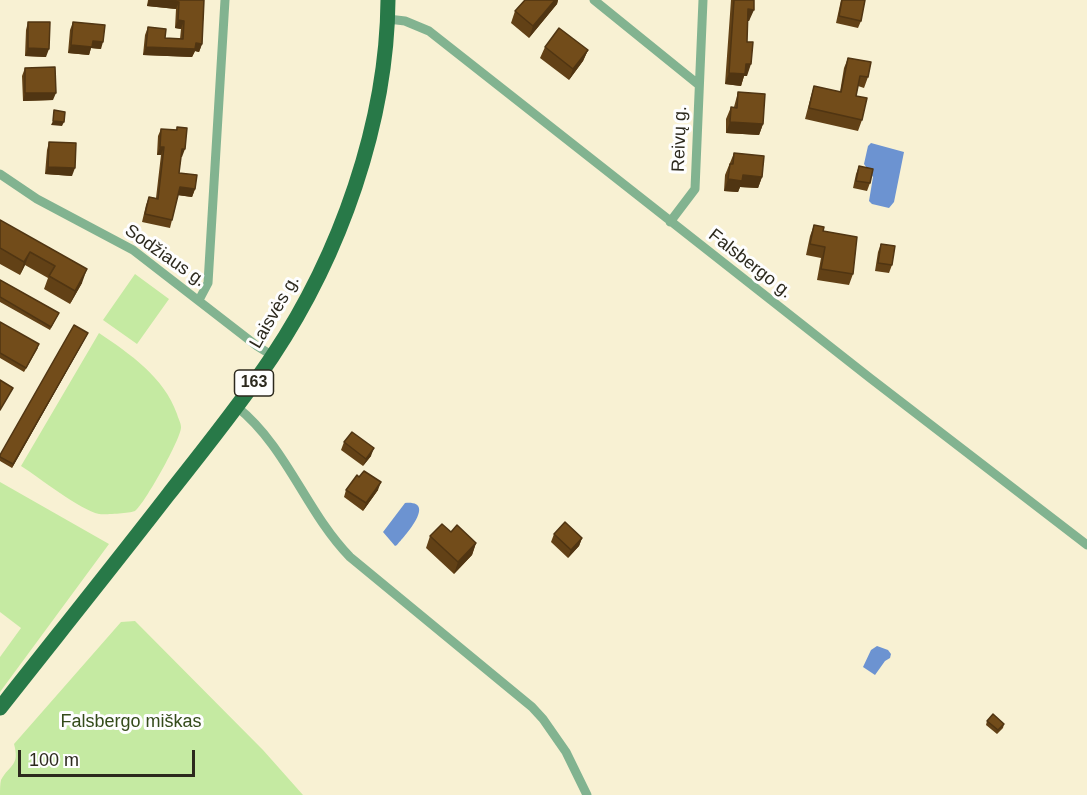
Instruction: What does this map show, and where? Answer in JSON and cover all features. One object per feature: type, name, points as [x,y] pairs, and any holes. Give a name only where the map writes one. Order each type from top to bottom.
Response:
[{"type":"main road","name":"Laisvės g.","points":[[0,708],[237,407],[273,356],[312,289],[352,194],[365,150],[381,84],[388,0]]},
{"type":"street","points":[[199,300],[208,283],[225,0]]},
{"type":"street","name":"Reivų g.","points":[[594,0],[699,85]]},
{"type":"street","name":"Reivų g.","points":[[670,222],[695,189],[703,0]]},
{"type":"street","name":"Falsbergo g.","points":[[388,19],[405,21],[429,31],[670,222],[1087,545]]},
{"type":"street","name":"Sodžiaus g.","points":[[0,174],[37,200],[133,250],[273,356]]},
{"type":"street","points":[[237,407],[256,423],[272,443],[333,538],[350,557],[516,693],[543,719],[566,752],[587,795]]},
{"type":"green space","points":[[135,274],[169,299],[137,344],[103,320]]},
{"type":"green space","points":[[99,333],[134,358],[155,378],[171,401],[181,425],[176,444],[162,470],[140,506],[133,512],[99,514],[91,511],[21,466]]},
{"type":"green space","points":[[0,482],[109,544],[0,692],[0,657],[21,628],[0,612]]},
{"type":"green space","name":"Falsbergo miškas","points":[[135,621],[263,750],[303,795],[0,795],[1,780],[15,761],[14,744],[121,622]]},
{"type":"water","points":[[871,143],[904,152],[894,202],[889,208],[872,204],[869,201],[873,177],[864,164],[868,146]]},
{"type":"water","points":[[405,503],[419,507],[419,513],[401,541],[395,546],[383,532]]},
{"type":"water","points":[[877,646],[888,650],[891,654],[875,675],[863,667],[871,650]]},
{"type":"building","points":[[166,0],[204,0],[202,44],[196,43],[195,49],[146,47],[148,27],[166,29],[165,38],[183,39],[184,21],[178,20],[179,2]]},
{"type":"building","points":[[525,0],[555,0],[533,26],[515,11]]},
{"type":"building","points":[[734,0],[754,0],[754,10],[748,9],[747,42],[753,42],[751,64],[746,64],[745,74],[729,73]]},
{"type":"building","points":[[842,0],[865,0],[861,21],[839,16]]},
{"type":"building","points":[[28,22],[50,22],[49,49],[28,48]]},
{"type":"building","points":[[73,22],[105,25],[103,42],[93,41],[92,47],[71,45]]},
{"type":"building","points":[[559,28],[588,50],[573,69],[545,47]]},
{"type":"building","points":[[848,58],[871,62],[868,77],[860,76],[856,96],[867,98],[862,120],[809,108],[814,86],[841,92]]},
{"type":"building","points":[[55,67],[56,93],[25,93],[25,68]]},
{"type":"building","points":[[738,92],[765,94],[763,124],[730,122],[731,107],[737,108]]},
{"type":"building","points":[[54,110],[65,112],[64,122],[53,121]]},
{"type":"building","points":[[177,127],[187,128],[179,173],[197,175],[195,189],[180,187],[172,220],[145,214],[149,197],[158,199],[164,147],[160,147],[161,129],[177,130]]},
{"type":"building","points":[[49,142],[76,143],[75,168],[48,167]]},
{"type":"building","points":[[734,153],[764,156],[762,177],[743,175],[742,181],[728,179]]},
{"type":"building","points":[[859,166],[873,169],[870,183],[856,181]]},
{"type":"building","points":[[0,220],[87,269],[75,291],[49,276],[55,266],[30,252],[24,262],[0,248]]},
{"type":"building","points":[[814,225],[824,227],[823,231],[857,237],[853,274],[821,269],[825,247],[810,244]]},
{"type":"building","points":[[881,244],[895,246],[892,265],[878,263]]},
{"type":"building","points":[[0,280],[59,313],[51,327],[0,297]]},
{"type":"building","points":[[0,322],[39,344],[26,368],[0,353]]},
{"type":"building","points":[[74,325],[88,333],[13,464],[0,455]]},
{"type":"building","points":[[0,380],[13,388],[0,410]]},
{"type":"building","points":[[352,432],[374,448],[366,459],[344,442]]},
{"type":"building","points":[[364,471],[381,482],[366,503],[346,490],[357,475],[359,477]]},
{"type":"building","points":[[565,522],[582,538],[571,550],[554,534]]},
{"type":"building","points":[[442,524],[451,532],[457,525],[476,543],[458,562],[430,536]]},
{"type":"building","points":[[993,714],[1004,724],[998,730],[987,721]]}]
